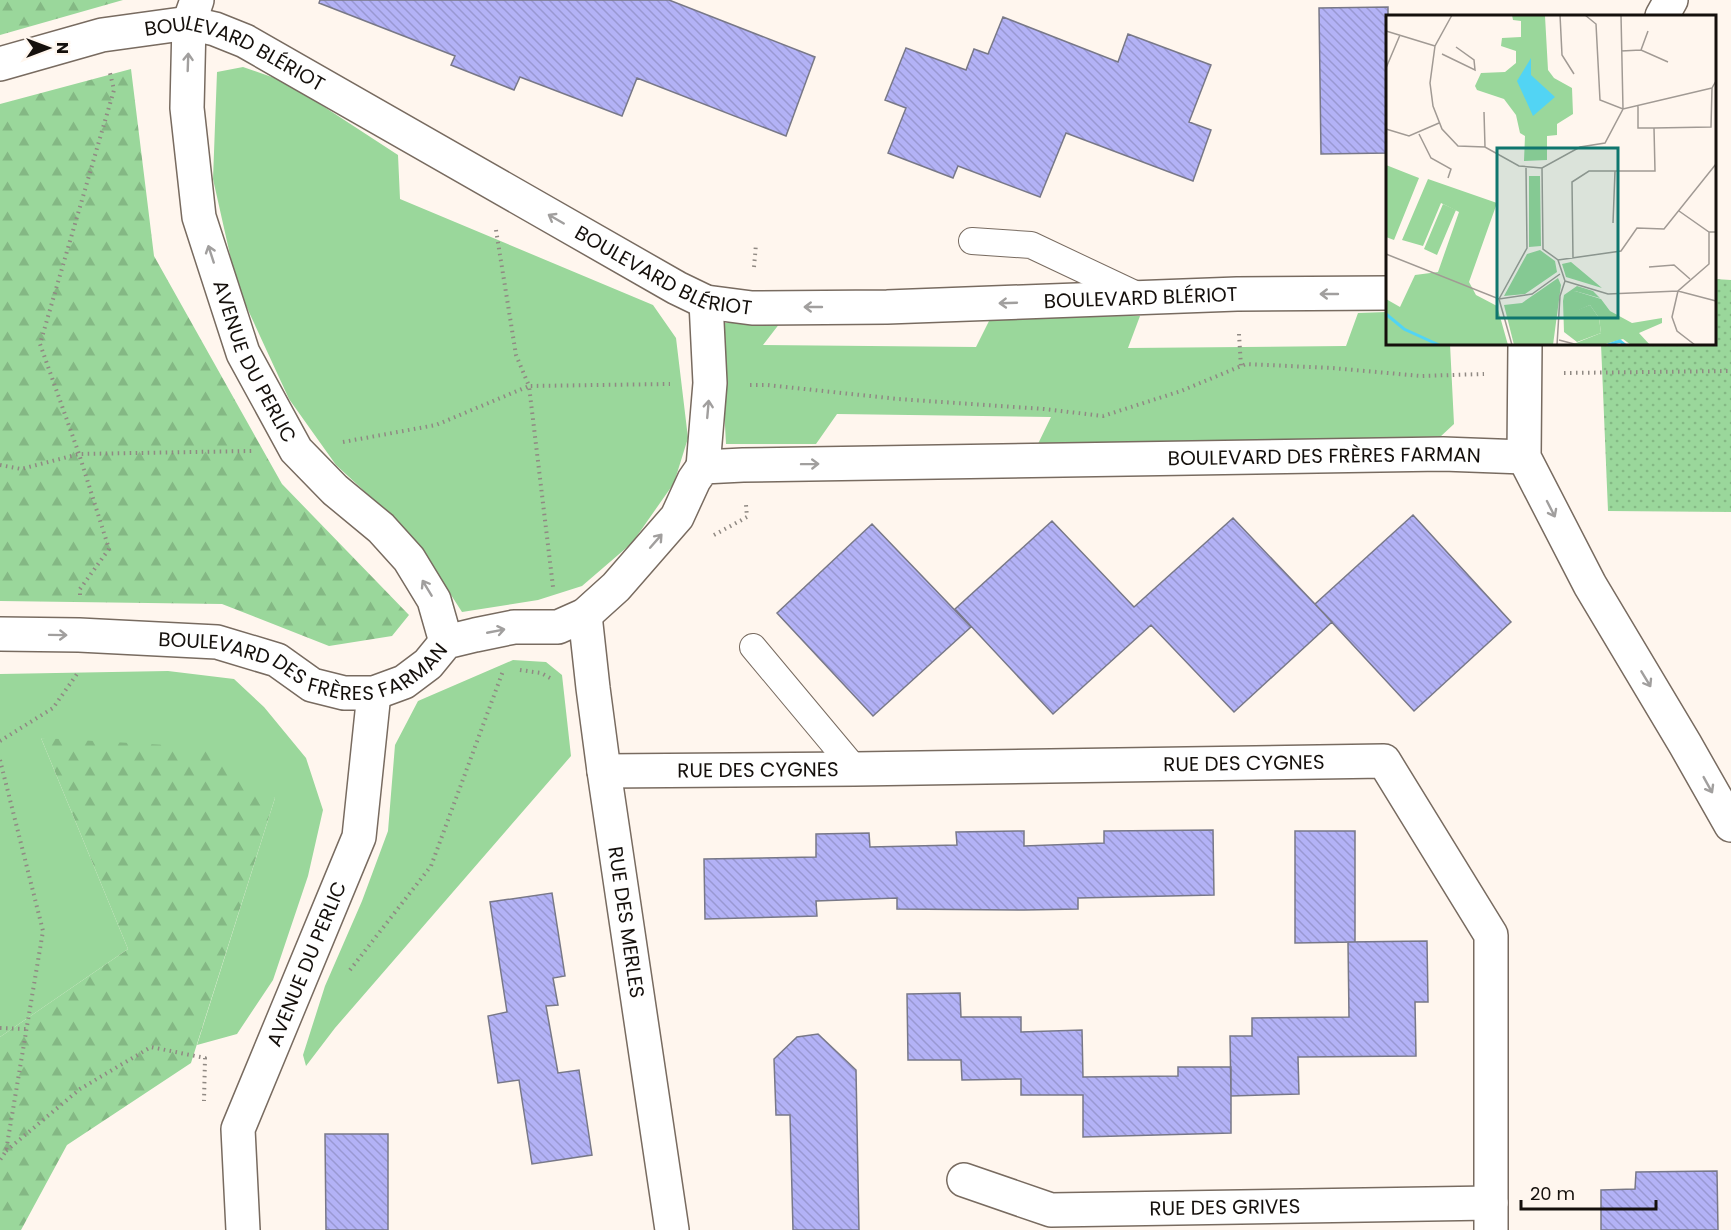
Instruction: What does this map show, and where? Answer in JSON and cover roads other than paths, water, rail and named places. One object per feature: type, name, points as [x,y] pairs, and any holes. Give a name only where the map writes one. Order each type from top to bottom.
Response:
[{"type":"street","points":[[1663,15],[1671,0]]},
{"type":"street","name":"BOULEVARD BLÉRIOT","points":[[0,64],[193,12],[215,29],[245,41],[676,288],[706,302],[752,308],[887,307],[1238,294],[1386,293]]},
{"type":"street","name":"AVENUE DU PERLIC","points":[[193,12],[187,108],[199,217],[243,353],[296,450],[335,490],[381,528],[410,559],[434,600],[446,642]]},
{"type":"street","points":[[572,621],[616,587],[676,517],[703,467],[710,384],[706,302]]},
{"type":"street","points":[[1525,358],[1524,457],[1590,585],[1731,825]]},
{"type":"street","name":"BOULEVARD DES FRÈRES FARMAN","points":[[703,467],[1443,454],[1524,457]]},
{"type":"street","name":"BOULEVARD DES FRÈRES FARMAN","points":[[0,634],[79,635],[217,642],[277,660],[312,685],[344,693],[374,693],[404,682],[428,664],[446,642],[514,627],[572,621]]},
{"type":"street","name":"RUE DES MERLES","points":[[572,621],[593,688],[672,1230]]},
{"type":"street","name":"AVENUE DU PERLIC","points":[[243,1230],[238,1129],[359,837],[374,693]]},
{"type":"street","name":"RUE DES CYGNES","points":[[604,771],[855,770],[1384,761],[1491,935],[1491,1216]]},
{"type":"street","name":"RUE DES GRIVES","points":[[964,1179],[1051,1210],[1491,1216]]},
{"type":"lane","points":[[972,241],[1031,245],[1142,298]]},
{"type":"lane","points":[[753,647],[855,770]]}]
